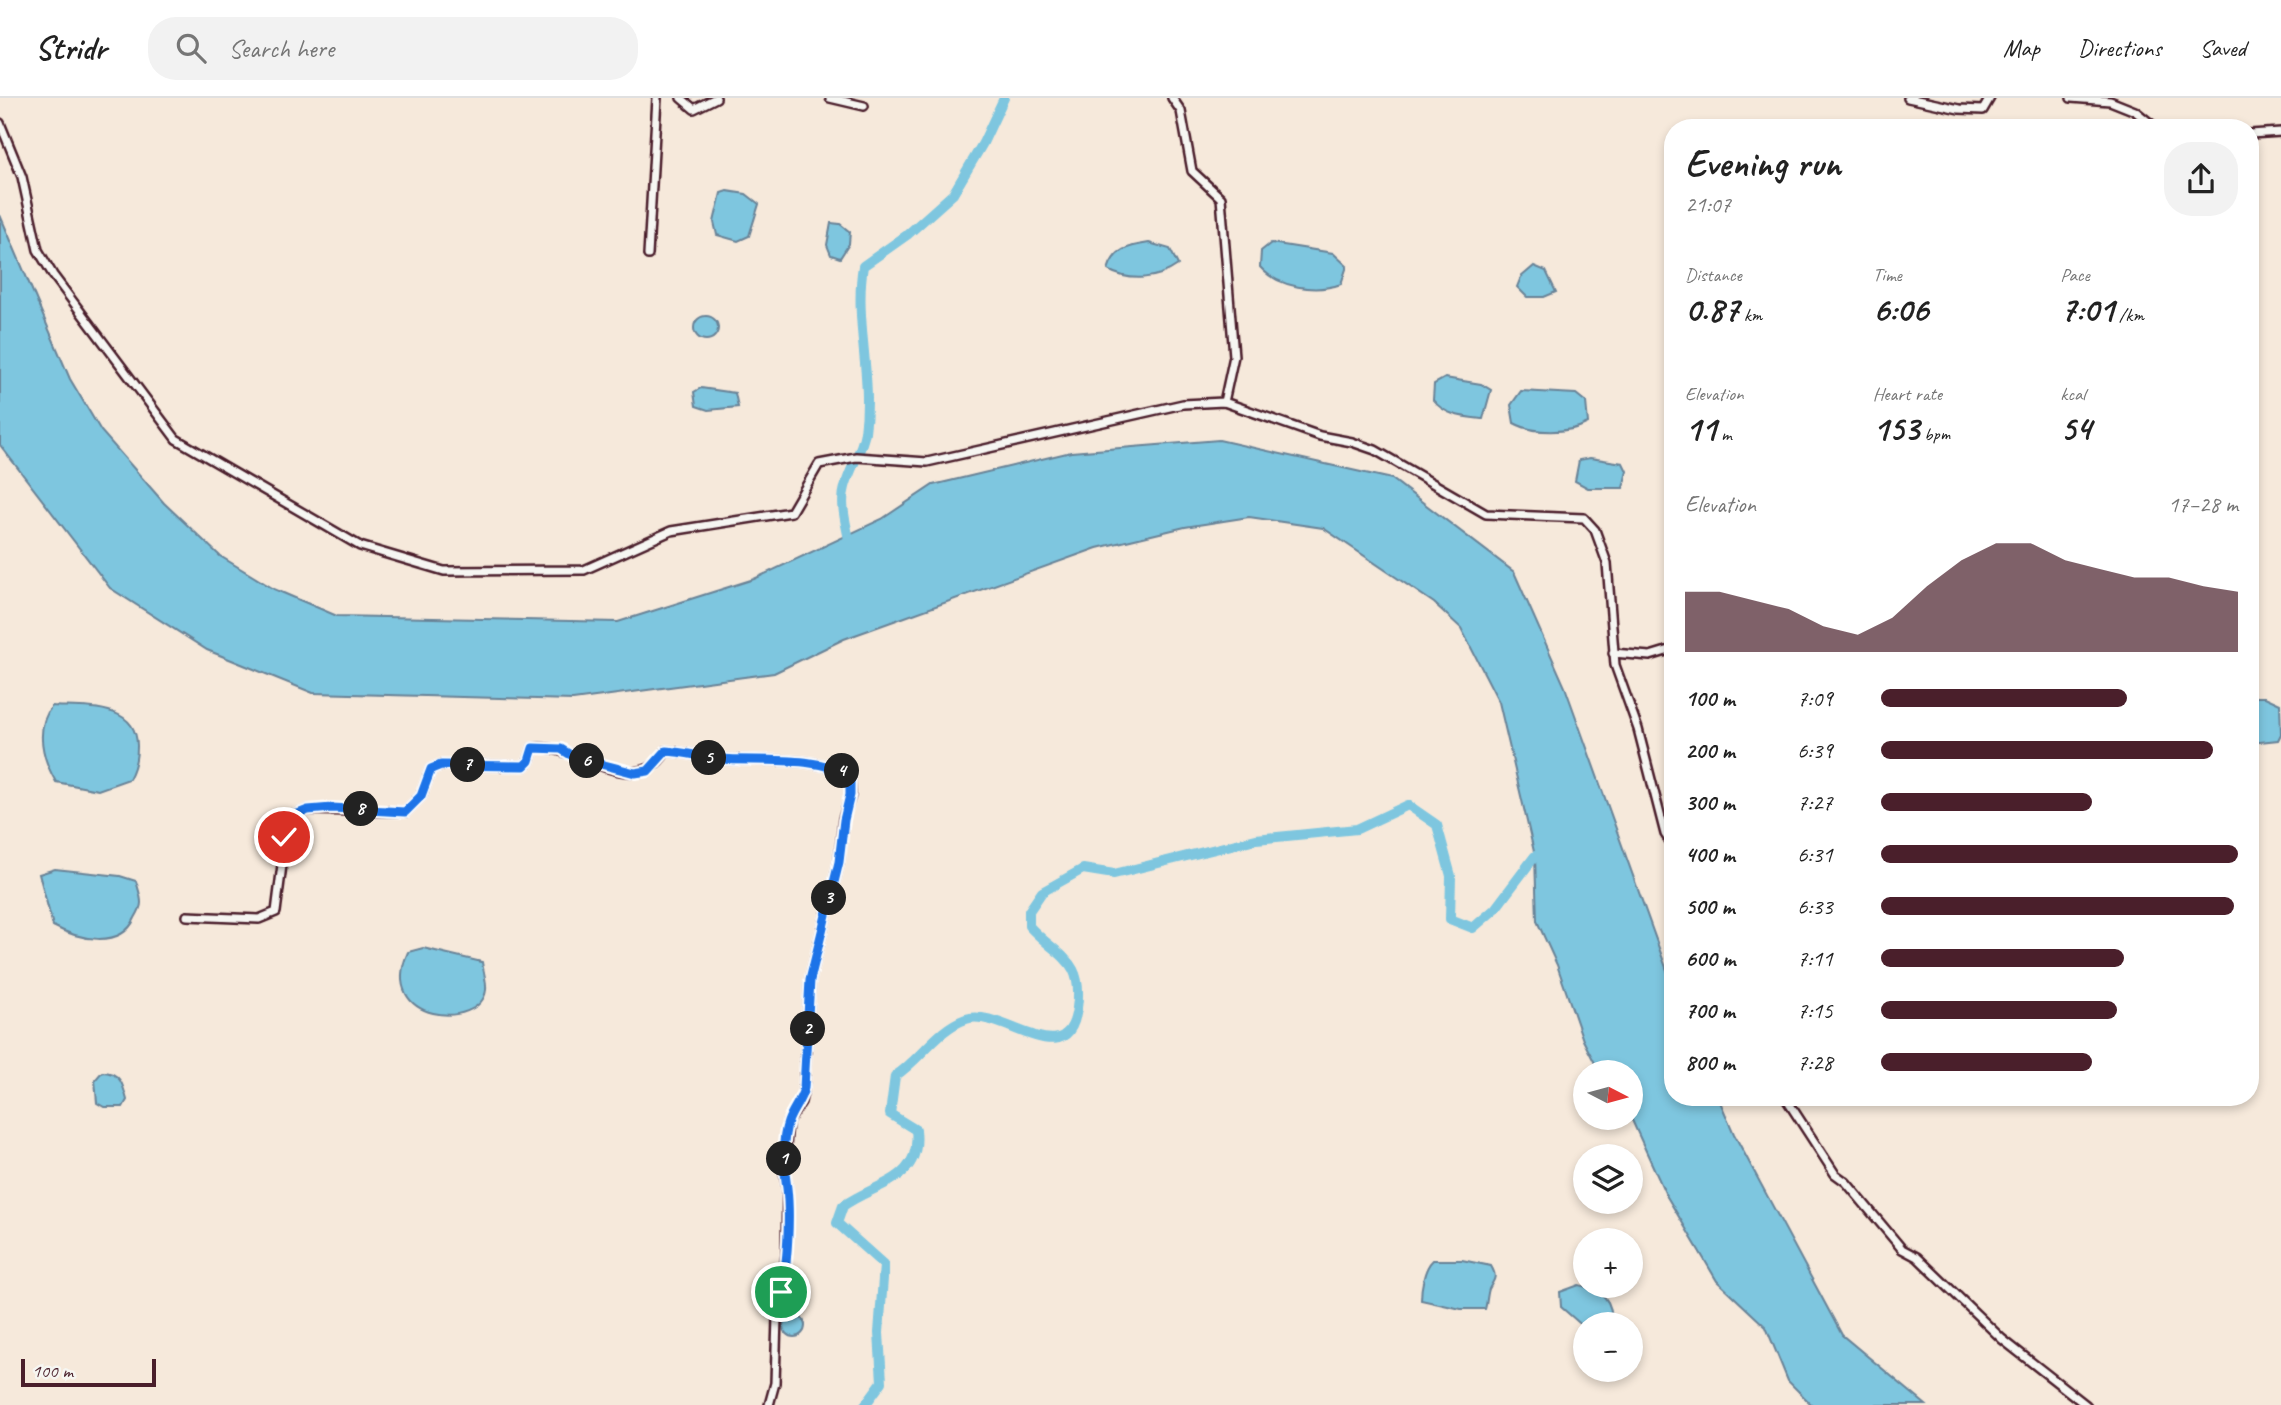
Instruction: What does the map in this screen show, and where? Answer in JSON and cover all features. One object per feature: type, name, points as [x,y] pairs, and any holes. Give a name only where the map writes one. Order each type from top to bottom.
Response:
[{"type":"street","points":[[648,255],[657,98]]},
{"type":"street","points":[[681,98],[694,109],[716,98]]},
{"type":"street","points":[[830,98],[864,106]]},
{"type":"street","points":[[1172,98],[1181,111],[1192,171],[1221,198],[1234,356],[1224,402]]},
{"type":"street","points":[[1908,98],[1959,109],[1983,110],[1990,98]]},
{"type":"street","points":[[2071,98],[2110,102],[2135,111],[2145,119]]},
{"type":"street","points":[[0,122],[22,177],[38,250],[53,275],[176,439],[360,546],[444,571],[584,570],[671,531],[791,512],[820,464],[856,457],[927,462],[1183,404],[1224,402],[1320,436],[1375,450],[1486,514],[1584,518],[1595,530],[1607,562],[1615,665],[1638,729],[1664,830]]},
{"type":"street","points":[[2259,133],[2281,132]]},
{"type":"street","points":[[1614,653],[1650,656],[1664,652]]},
{"type":"street","points":[[187,916],[259,919],[276,912],[288,818],[308,810],[332,808],[405,812],[421,796],[431,769],[441,765],[524,766],[529,761],[533,748],[546,746],[561,749],[574,757],[635,773],[648,771],[666,751],[722,759],[814,764],[841,770],[850,776],[850,795],[839,862],[810,980],[804,1088],[801,1102],[788,1122],[783,1171],[787,1189],[786,1255],[777,1317],[775,1383],[769,1405]]},
{"type":"street","points":[[1791,1106],[1835,1174],[1846,1182],[1902,1249],[1917,1257],[2002,1339],[2086,1405]]},
{"type":"water","points":[[727,191],[746,194],[759,204],[749,236],[738,241],[717,235],[714,222],[721,193]]},
{"type":"water","points":[[0,215],[70,379],[101,431],[164,503],[220,556],[274,589],[337,616],[618,622],[754,579],[882,519],[933,485],[1071,452],[1219,440],[1392,479],[1514,572],[1565,687],[1664,962],[1664,1106],[1722,1106],[1734,1134],[1842,1335],[1926,1405],[1812,1405],[1788,1381],[1766,1327],[1717,1281],[1666,1195],[1636,1130],[1643,1130],[1643,1060],[1593,1060],[1583,1040],[1557,965],[1537,921],[1535,856],[1499,702],[1461,628],[1434,603],[1323,528],[1249,517],[1185,527],[1097,548],[844,639],[774,673],[573,700],[313,693],[207,650],[110,588],[0,445]]},
{"type":"water","points":[[831,223],[840,224],[850,232],[849,244],[840,258],[831,255],[827,245]]},
{"type":"water","points":[[1149,243],[1170,249],[1178,265],[1161,274],[1143,278],[1116,274],[1108,270],[1118,253]]},
{"type":"water","points":[[1271,243],[1333,253],[1347,266],[1341,284],[1309,288],[1277,280],[1260,267],[1261,251]]},
{"type":"water","points":[[1534,266],[1546,271],[1556,292],[1544,297],[1527,297],[1517,287],[1521,277]]},
{"type":"water","points":[[706,316],[717,323],[718,328],[711,339],[706,340],[695,333],[694,328],[701,317]]},
{"type":"water","points":[[1445,378],[1481,384],[1491,390],[1483,419],[1455,415],[1433,400],[1434,384]]},
{"type":"water","points":[[701,388],[735,393],[738,407],[708,410],[696,406],[694,392]]},
{"type":"water","points":[[1521,391],[1576,394],[1586,402],[1588,423],[1561,431],[1522,427],[1514,423],[1511,405]]},
{"type":"water","points":[[1590,458],[1623,463],[1627,471],[1623,488],[1588,488],[1575,481],[1579,460]]},
{"type":"water","points":[[2259,697],[2280,704],[2281,734],[2278,740],[2259,742]]},
{"type":"water","points":[[52,706],[106,710],[128,722],[135,732],[137,747],[129,779],[98,790],[56,782],[47,764],[42,744],[43,724]]},
{"type":"water","points":[[55,869],[120,876],[136,881],[141,905],[128,928],[120,935],[98,939],[74,935],[53,926],[39,874]]},
{"type":"water","points":[[423,948],[482,962],[486,990],[480,1003],[467,1011],[451,1015],[433,1013],[417,1006],[406,994],[402,976],[408,952]]},
{"type":"water","points":[[102,1072],[113,1074],[120,1080],[127,1100],[123,1107],[104,1107],[97,1103],[95,1080]]},
{"type":"water","points":[[1433,1260],[1462,1260],[1491,1266],[1494,1278],[1485,1309],[1461,1309],[1421,1300],[1425,1273]]},
{"type":"water","points":[[1573,1287],[1573,1298],[1606,1298],[1611,1312],[1573,1312],[1573,1318],[1561,1307],[1560,1292]]},
{"type":"water","points":[[794,1315],[802,1318],[805,1326],[802,1334],[794,1337],[786,1334],[783,1326],[786,1318]]},
{"type":"waterway","points":[[849,540],[843,500],[847,480],[865,432],[867,411],[861,307],[863,266],[907,235],[953,194],[983,143],[1004,98]]},
{"type":"waterway","points":[[865,1405],[882,1382],[879,1333],[884,1265],[837,1223],[843,1206],[894,1178],[904,1171],[912,1160],[916,1147],[916,1130],[890,1114],[895,1076],[937,1037],[966,1019],[981,1018],[1047,1039],[1061,1037],[1071,1028],[1077,1008],[1078,991],[1073,969],[1029,926],[1029,911],[1042,892],[1083,869],[1114,874],[1256,839],[1357,829],[1408,805],[1437,825],[1451,876],[1450,919],[1473,928],[1495,909],[1535,856]]},
{"type":"route","points":[[284,837],[288,818],[308,810],[332,808],[405,812],[421,796],[431,769],[441,765],[524,766],[529,761],[533,748],[546,746],[561,749],[574,757],[635,773],[648,771],[659,762],[666,751],[722,759],[814,764],[841,770],[850,776],[850,795],[839,862],[831,889],[822,941],[810,980],[804,1088],[801,1102],[788,1122],[783,1171],[787,1189],[787,1233],[781,1292]]}]
